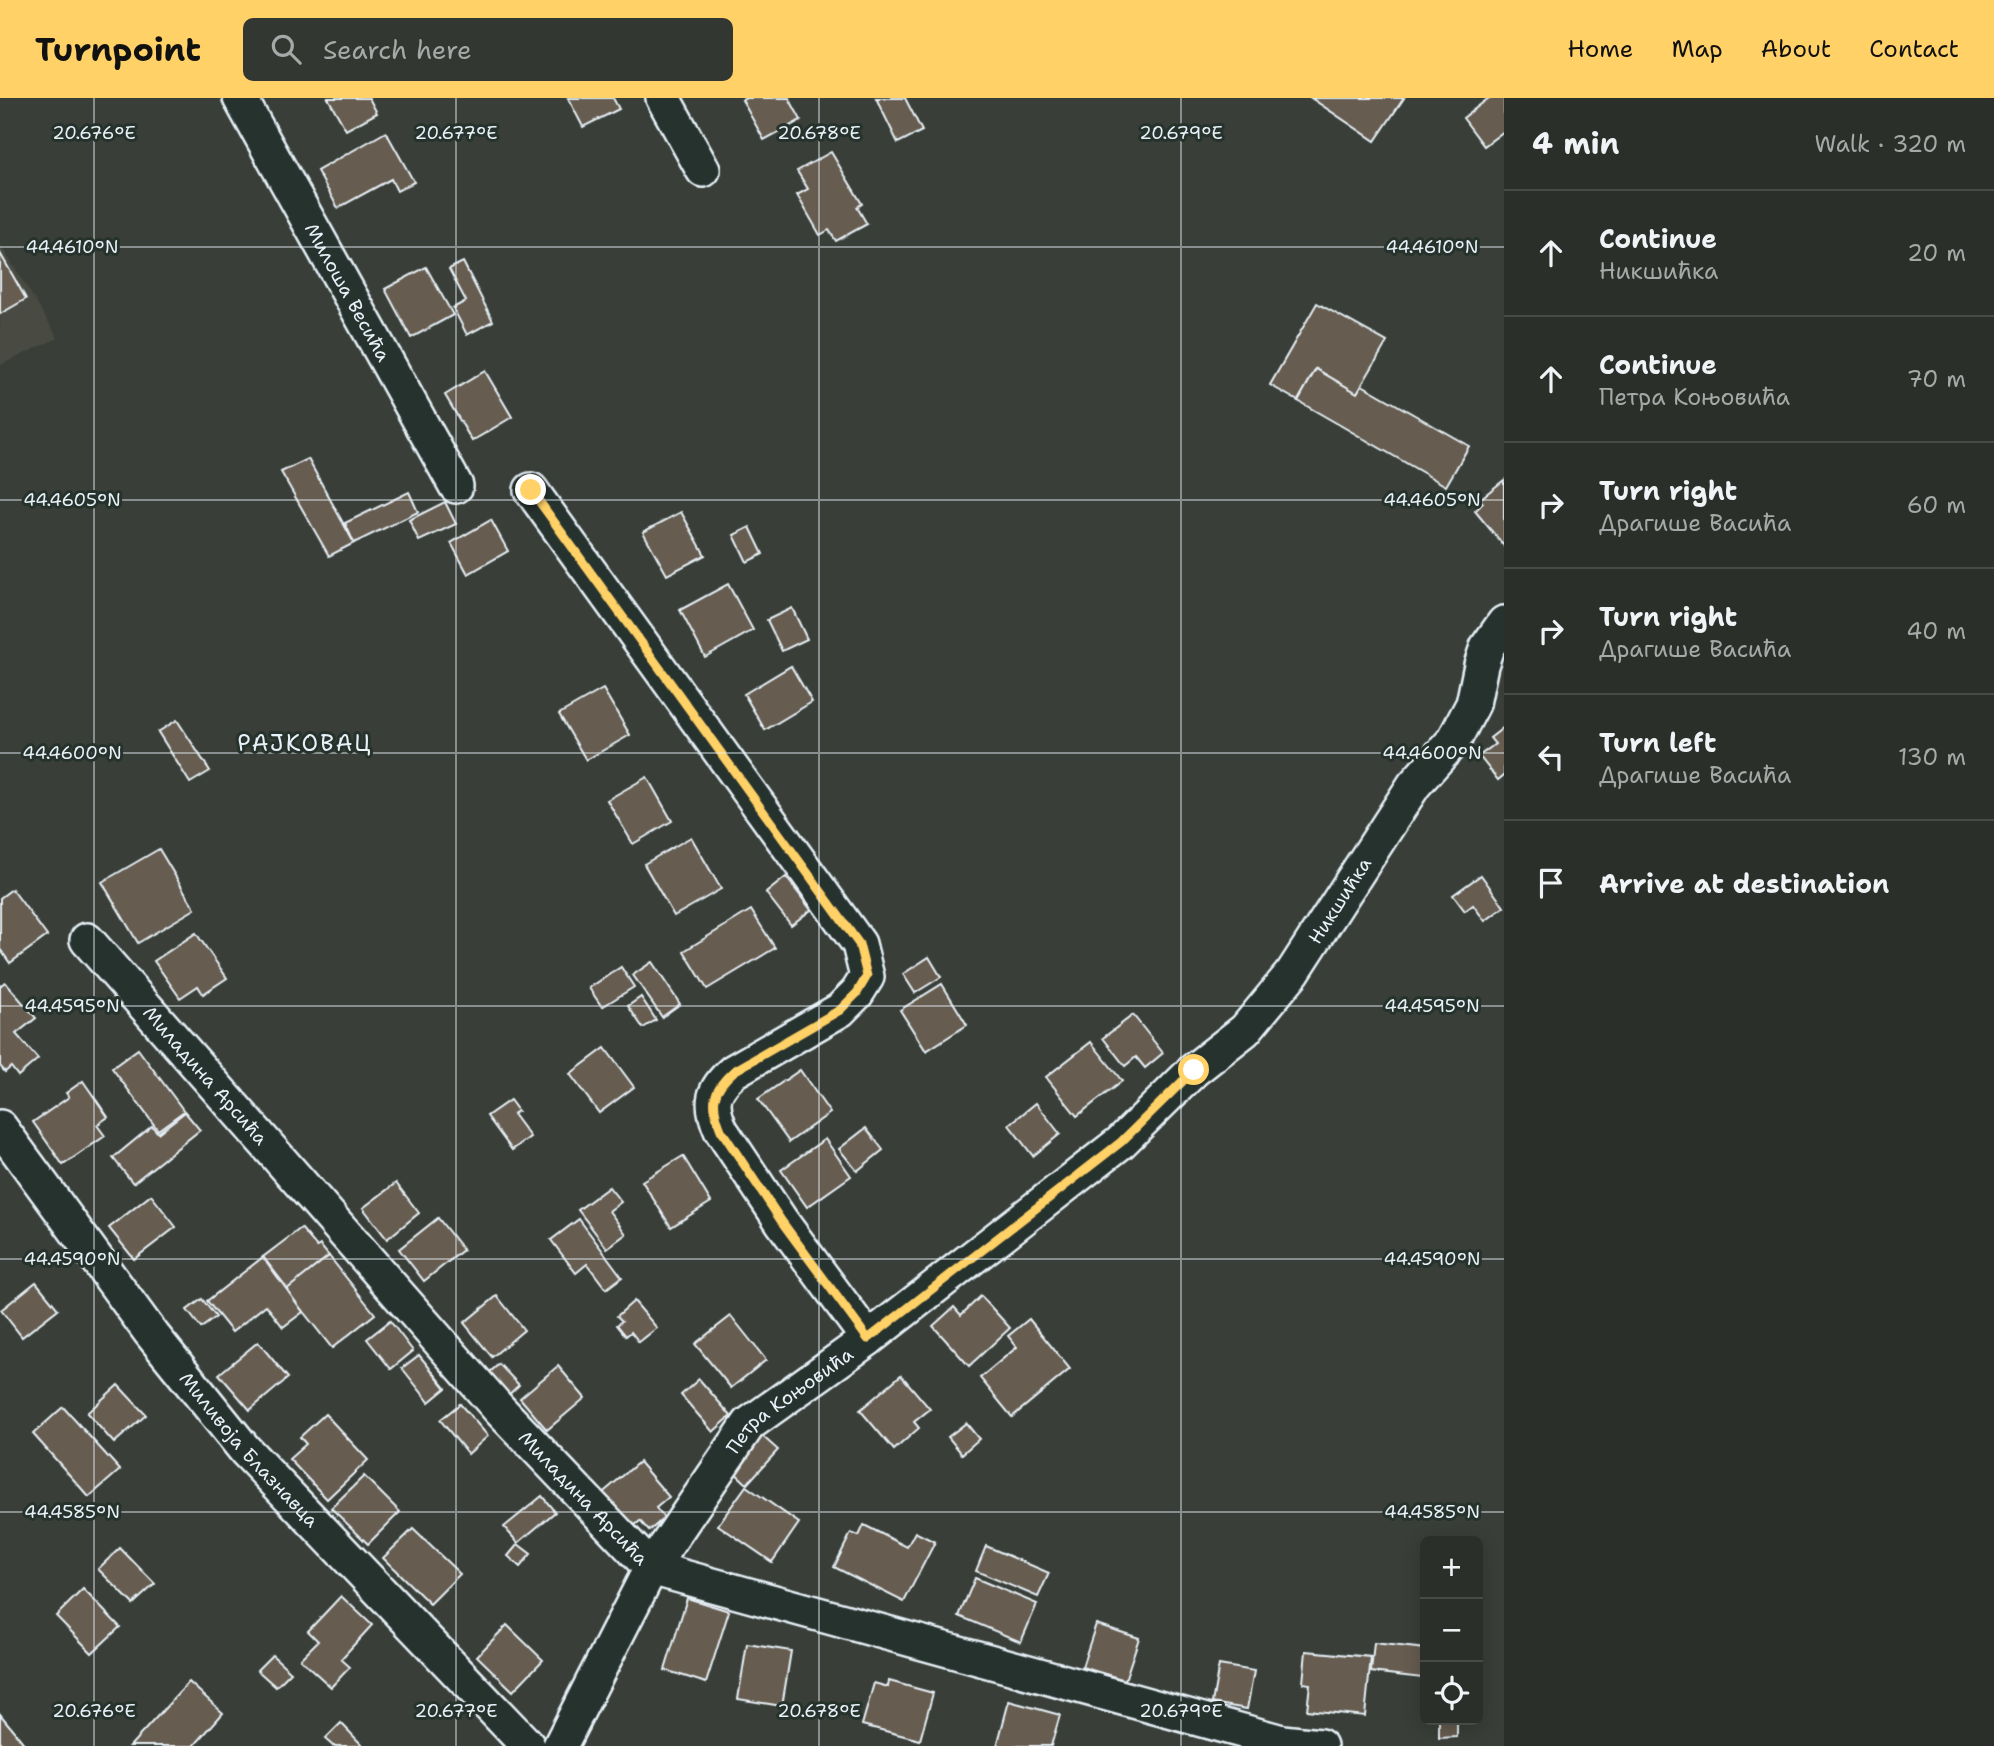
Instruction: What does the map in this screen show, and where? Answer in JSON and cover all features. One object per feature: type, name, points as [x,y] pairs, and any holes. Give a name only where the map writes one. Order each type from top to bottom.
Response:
[{"type":"street","name":"Милоша Весића","points":[[240,98],[456,486]]},
{"type":"street","points":[[663,98],[702,170]]},
{"type":"street","points":[[531,490],[859,944],[867,976],[857,993],[840,1010],[727,1077],[714,1097],[714,1113],[721,1130],[782,1222],[868,1339]]},
{"type":"street","name":"Никшићка","points":[[1121,1142],[1194,1070],[1245,1030],[1293,972],[1414,785],[1454,740],[1465,723],[1478,685],[1480,665],[1504,623]]},
{"type":"street","name":"Миладина Арсића","points":[[87,940],[499,1409],[651,1567],[1282,1742],[1320,1746]]},
{"type":"street","name":"Миливоја Блазнавца","points":[[0,1127],[150,1332],[245,1450],[528,1746]]},
{"type":"street","name":"Петра Коњовића","points":[[560,1746],[651,1567],[749,1424],[868,1339],[1121,1142]]},
{"type":"shaded area","points":[[0,244],[58,338],[0,365]]},
{"type":"building","points":[[328,98],[369,98],[377,113],[346,130]]},
{"type":"building","points":[[568,98],[613,98],[619,109],[583,127]]},
{"type":"building","points":[[789,98],[801,120],[764,140],[742,100]]},
{"type":"building","points":[[876,98],[905,98],[922,131],[898,143]]},
{"type":"building","points":[[1311,98],[1404,98],[1375,141]]},
{"type":"building","points":[[1489,98],[1504,98],[1504,131],[1484,146],[1463,118]]},
{"type":"building","points":[[386,132],[414,182],[397,191],[391,179],[338,208],[317,171]]},
{"type":"building","points":[[831,152],[862,204],[857,207],[867,224],[836,241],[829,230],[820,235],[797,195],[808,189],[797,171]]},
{"type":"building","points":[[0,253],[26,299],[0,314]]},
{"type":"building","points":[[463,262],[493,321],[467,335],[453,308],[466,301],[449,269]]},
{"type":"building","points":[[426,267],[453,315],[411,338],[385,289]]},
{"type":"building","points":[[1317,303],[1387,342],[1357,393],[1316,369],[1298,401],[1270,385]]},
{"type":"building","points":[[1316,369],[1357,393],[1362,385],[1469,446],[1446,486],[1298,401]]},
{"type":"building","points":[[485,371],[512,417],[472,441],[445,395]]},
{"type":"building","points":[[308,459],[354,543],[329,556],[281,472]]},
{"type":"building","points":[[1504,480],[1504,546],[1475,511],[1483,503],[1480,499]]},
{"type":"building","points":[[409,492],[418,512],[354,543],[345,523]]},
{"type":"building","points":[[445,502],[456,524],[419,541],[409,520]]},
{"type":"building","points":[[681,512],[705,555],[667,575],[643,532]]},
{"type":"building","points":[[491,520],[508,551],[468,574],[451,543]]},
{"type":"building","points":[[750,527],[763,554],[747,562],[734,535]]},
{"type":"building","points":[[728,584],[753,630],[705,657],[680,610]]},
{"type":"building","points":[[792,608],[807,639],[782,651],[767,620]]},
{"type":"building","points":[[791,666],[812,702],[765,730],[744,694]]},
{"type":"building","points":[[603,689],[630,735],[586,760],[559,714]]},
{"type":"building","points":[[177,720],[210,771],[190,783],[158,732]]},
{"type":"building","points":[[1504,727],[1504,775],[1498,780],[1479,756],[1495,744],[1490,738]]},
{"type":"building","points":[[647,777],[672,821],[633,844],[607,800]]},
{"type":"building","points":[[691,837],[721,889],[674,916],[644,864]]},
{"type":"building","points":[[159,849],[195,909],[138,943],[102,882]]},
{"type":"building","points":[[1481,875],[1504,907],[1485,921],[1473,905],[1465,911],[1453,895]]},
{"type":"building","points":[[786,877],[811,910],[791,925],[766,893]]},
{"type":"building","points":[[12,889],[47,936],[10,963],[0,949],[0,898]]},
{"type":"building","points":[[751,910],[775,948],[707,989],[684,951]]},
{"type":"building","points":[[196,933],[227,978],[203,994],[198,986],[180,998],[154,961]]},
{"type":"building","points":[[929,957],[941,977],[915,993],[903,974]]},
{"type":"building","points":[[652,962],[680,1004],[662,1017],[633,975]]},
{"type":"building","points":[[621,967],[634,987],[602,1007],[589,988]]},
{"type":"building","points":[[5,982],[36,1018],[16,1034],[38,1059],[18,1076],[11,1067],[5,1072],[0,1066],[0,986]]},
{"type":"building","points":[[942,984],[967,1025],[926,1051],[900,1010]]},
{"type":"building","points":[[641,997],[656,1020],[643,1028],[628,1006]]},
{"type":"building","points":[[1133,1015],[1163,1053],[1145,1068],[1136,1057],[1125,1066],[1103,1038]]},
{"type":"building","points":[[1091,1042],[1122,1081],[1077,1116],[1046,1077]]},
{"type":"building","points":[[605,1048],[634,1087],[599,1113],[570,1074]]},
{"type":"building","points":[[138,1049],[184,1111],[158,1130],[112,1068]]},
{"type":"building","points":[[800,1070],[830,1113],[789,1142],[758,1099]]},
{"type":"building","points":[[83,1081],[108,1117],[97,1125],[105,1136],[63,1165],[33,1122],[69,1097],[66,1093]]},
{"type":"building","points":[[510,1100],[518,1111],[513,1114],[530,1137],[512,1150],[487,1116]]},
{"type":"building","points":[[1036,1103],[1060,1134],[1033,1156],[1009,1125]]},
{"type":"building","points":[[185,1112],[200,1130],[133,1183],[113,1158],[152,1126],[158,1133]]},
{"type":"building","points":[[866,1128],[883,1150],[857,1171],[839,1149]]},
{"type":"building","points":[[825,1139],[851,1176],[807,1207],[781,1170]]},
{"type":"building","points":[[683,1156],[711,1202],[671,1227],[642,1181]]},
{"type":"building","points":[[396,1183],[419,1213],[387,1239],[363,1208]]},
{"type":"building","points":[[609,1187],[621,1202],[609,1211],[626,1234],[607,1248],[578,1210]]},
{"type":"building","points":[[151,1195],[176,1227],[134,1259],[109,1228]]},
{"type":"building","points":[[438,1218],[463,1250],[424,1281],[399,1249]]},
{"type":"building","points":[[579,1219],[622,1277],[606,1289],[587,1264],[576,1273],[551,1240]]},
{"type":"building","points":[[301,1228],[317,1247],[320,1245],[329,1256],[288,1289],[263,1257]]},
{"type":"building","points":[[329,1256],[375,1314],[332,1348],[286,1290]]},
{"type":"building","points":[[263,1257],[303,1312],[283,1327],[266,1305],[232,1332],[207,1301]]},
{"type":"building","points":[[36,1282],[58,1309],[22,1337],[1,1310]]},
{"type":"building","points":[[497,1296],[524,1330],[492,1357],[464,1323]]},
{"type":"building","points":[[981,1296],[1010,1328],[969,1366],[933,1326],[954,1307],[961,1315]]},
{"type":"building","points":[[202,1299],[216,1317],[201,1328],[187,1310]]},
{"type":"building","points":[[634,1301],[657,1328],[639,1342],[631,1332],[626,1336],[617,1325],[622,1321],[617,1316]]},
{"type":"building","points":[[731,1316],[766,1360],[731,1388],[695,1344]]},
{"type":"building","points":[[1029,1319],[1070,1369],[1012,1417],[980,1378],[1017,1347],[1008,1336]]},
{"type":"building","points":[[390,1321],[413,1351],[391,1369],[367,1339]]},
{"type":"building","points":[[258,1342],[288,1378],[250,1410],[219,1374]]},
{"type":"building","points":[[419,1355],[446,1388],[429,1402],[402,1368]]},
{"type":"building","points":[[499,1364],[519,1385],[500,1403],[480,1381]]},
{"type":"building","points":[[558,1366],[585,1398],[547,1430],[520,1398]]},
{"type":"building","points":[[901,1375],[930,1409],[914,1422],[919,1428],[894,1450],[860,1410]]},
{"type":"building","points":[[699,1379],[731,1416],[713,1432],[681,1395]]},
{"type":"building","points":[[118,1385],[146,1415],[114,1443],[87,1413]]},
{"type":"building","points":[[460,1404],[488,1436],[468,1454],[440,1420]]},
{"type":"building","points":[[63,1407],[120,1470],[89,1497],[33,1434]]},
{"type":"building","points":[[325,1414],[368,1460],[327,1499],[289,1459],[306,1444],[300,1437]]},
{"type":"building","points":[[966,1423],[979,1439],[962,1454],[948,1437]]},
{"type":"building","points":[[760,1434],[778,1450],[747,1484],[730,1468]]},
{"type":"building","points":[[639,1462],[669,1497],[656,1508],[664,1518],[649,1531],[640,1521],[628,1531],[599,1496]]},
{"type":"building","points":[[364,1476],[400,1512],[368,1544],[331,1508]]},
{"type":"building","points":[[746,1486],[799,1523],[772,1562],[718,1525]]},
{"type":"building","points":[[542,1496],[555,1512],[518,1543],[504,1527]]},
{"type":"building","points":[[864,1525],[907,1547],[915,1532],[935,1542],[904,1602],[834,1567],[851,1533],[859,1536]]},
{"type":"building","points":[[413,1529],[460,1574],[430,1604],[383,1558]]},
{"type":"building","points":[[518,1544],[531,1554],[520,1567],[508,1556]]},
{"type":"building","points":[[986,1546],[1049,1573],[1038,1597],[976,1571]]},
{"type":"building","points":[[120,1548],[155,1584],[133,1604],[98,1569]]},
{"type":"building","points":[[975,1578],[1037,1604],[1021,1642],[959,1616]]},
{"type":"building","points":[[83,1589],[120,1627],[92,1653],[56,1616]]},
{"type":"building","points":[[341,1596],[372,1625],[341,1659],[350,1667],[331,1687],[300,1659],[318,1641],[308,1631]]},
{"type":"building","points":[[687,1598],[729,1611],[706,1683],[665,1670]]},
{"type":"building","points":[[1096,1624],[1139,1638],[1125,1680],[1082,1667]]},
{"type":"building","points":[[507,1625],[543,1660],[513,1691],[477,1656]]},
{"type":"building","points":[[1374,1643],[1420,1648],[1420,1678],[1371,1672]]},
{"type":"building","points":[[747,1644],[791,1651],[782,1706],[738,1699]]},
{"type":"building","points":[[1306,1651],[1371,1657],[1365,1716],[1307,1710],[1310,1684],[1303,1683]]},
{"type":"building","points":[[272,1655],[291,1672],[276,1687],[257,1670]]},
{"type":"building","points":[[1219,1665],[1254,1671],[1247,1709],[1212,1703]]},
{"type":"building","points":[[889,1681],[933,1693],[920,1740],[862,1725],[874,1683],[888,1687]]},
{"type":"building","points":[[189,1682],[223,1713],[194,1746],[130,1746]]},
{"type":"building","points":[[1009,1701],[1060,1715],[1051,1746],[997,1746]]},
{"type":"building","points":[[0,1714],[26,1746],[0,1746]]},
{"type":"building","points":[[341,1723],[363,1746],[333,1746],[325,1739]]},
{"type":"building","points":[[1439,1725],[1457,1725],[1457,1737],[1439,1738]]},
{"type":"district","name":"РАЈКОВАЦ","points":[[305,743]]},
{"type":"route","points":[[531,490],[859,944],[867,976],[857,993],[840,1010],[734,1071],[721,1083],[714,1097],[714,1113],[721,1130],[782,1222],[868,1339],[1121,1142],[1194,1070]]}]
